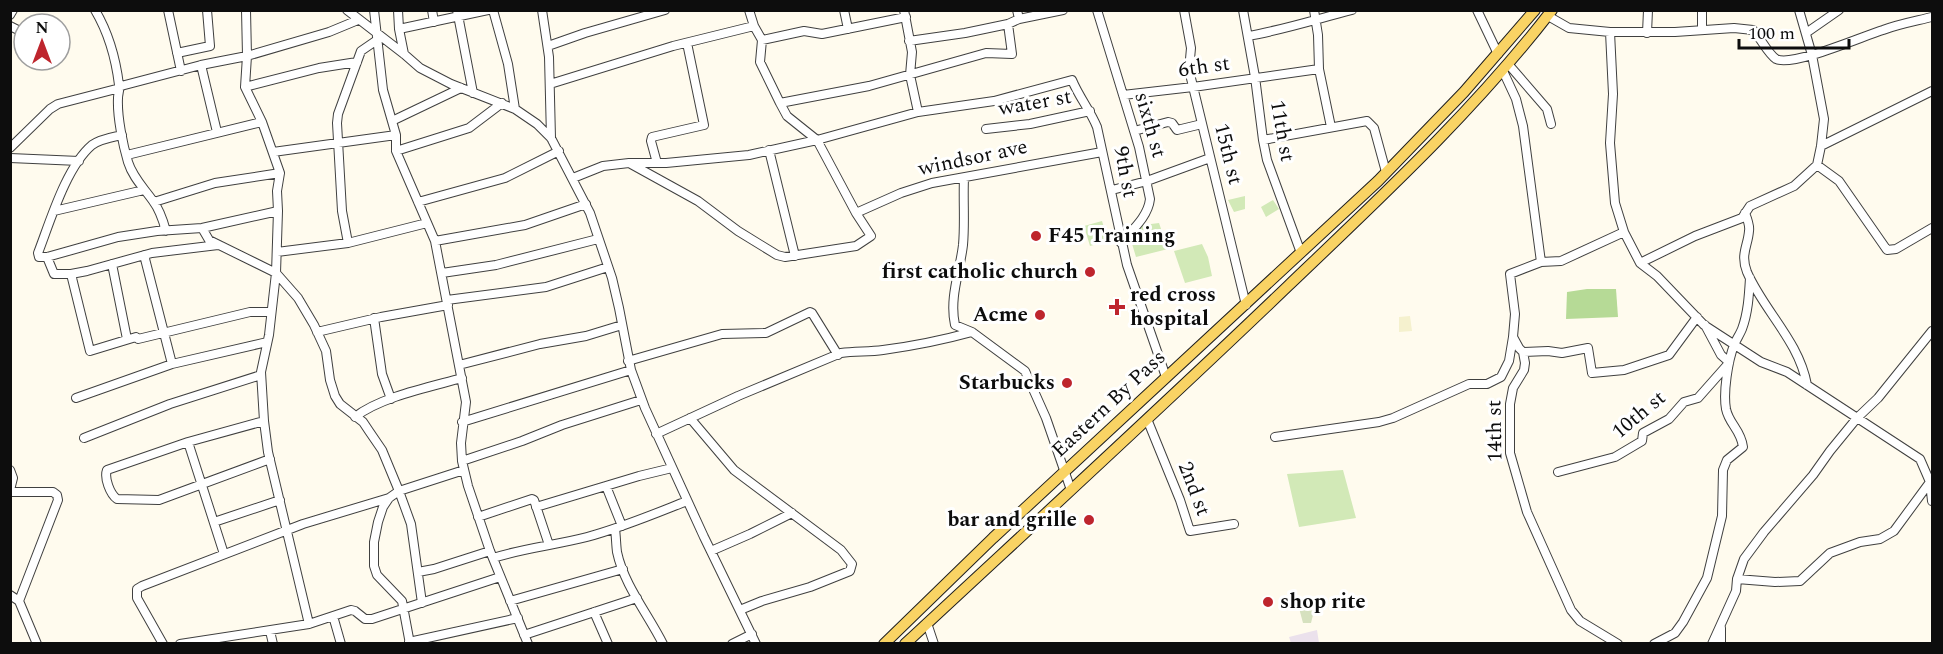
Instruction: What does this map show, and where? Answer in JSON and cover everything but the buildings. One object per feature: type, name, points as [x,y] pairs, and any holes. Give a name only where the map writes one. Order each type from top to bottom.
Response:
[{"type":"main road","name":"Eastern By Pass","points":[[884,644],[987,544],[1246,305],[1386,172],[1464,92],[1535,10]]},
{"type":"main road","name":"Eastern By Pass","points":[[905,644],[1148,419],[1386,192],[1455,124],[1506,68],[1550,13]]},
{"type":"street","points":[[10,15],[13,10]]},
{"type":"street","points":[[95,10],[102,21],[114,61],[120,88],[118,99],[122,135],[127,154],[135,178],[161,213],[166,231]]},
{"type":"street","points":[[168,10],[181,71]]},
{"type":"street","points":[[177,53],[210,46],[207,10]]},
{"type":"street","points":[[246,10],[245,87],[262,122],[280,173],[277,191],[276,273],[261,375],[264,421],[270,459],[309,624]]},
{"type":"street","points":[[347,10],[377,37],[404,54],[420,68],[461,88],[515,109],[537,124],[551,138],[586,204],[608,267],[628,361],[641,400],[756,644]]},
{"type":"street","points":[[374,10],[383,90],[396,135],[396,151],[435,242],[442,273],[466,402],[461,443],[463,466],[478,517],[528,644]]},
{"type":"street","points":[[398,10],[404,54]]},
{"type":"street","points":[[432,10],[434,22]]},
{"type":"street","points":[[399,29],[434,22],[458,14],[488,10]]},
{"type":"street","points":[[493,10],[508,64],[515,109]]},
{"type":"street","points":[[543,10],[548,46],[551,138]]},
{"type":"street","points":[[548,46],[665,10]]},
{"type":"street","points":[[629,163],[698,201],[738,231],[777,255],[795,256],[860,245],[871,236],[817,140],[787,116],[760,62],[762,40],[749,10]]},
{"type":"street","points":[[844,10],[848,29]]},
{"type":"street","name":"sixth st","points":[[1096,10],[1139,147],[1150,199],[1149,208],[1121,243]]},
{"type":"street","name":"15th st","points":[[1184,10],[1191,48],[1189,70],[1246,305]]},
{"type":"street","name":"11th st","points":[[1243,10],[1270,173],[1301,253]]},
{"type":"street","points":[[1248,36],[1284,30],[1314,15],[1352,10]]},
{"type":"street","points":[[1477,10],[1498,54]]},
{"type":"street","points":[[1647,33],[1648,10]]},
{"type":"street","points":[[1702,10],[1702,30]]},
{"type":"street","points":[[1640,262],[1695,236],[1742,218],[1750,206],[1794,186],[1817,165],[1824,119],[1812,55],[1799,10]]},
{"type":"street","points":[[1806,33],[1839,10]]},
{"type":"street","points":[[909,41],[1008,24],[1018,15],[1057,11]]},
{"type":"street","points":[[1550,13],[1569,28],[1610,33],[1734,28],[1753,30],[1761,37],[1769,52],[1776,59],[1788,60],[1812,55],[1884,29],[1932,17]]},
{"type":"street","points":[[458,14],[473,93]]},
{"type":"street","points":[[573,178],[603,166],[725,158],[769,150],[817,140],[918,112],[910,75],[912,52],[905,14],[822,34],[804,31],[762,40]]},
{"type":"street","points":[[1314,15],[1318,34],[1319,69],[1331,127]]},
{"type":"street","points":[[10,148],[58,104],[201,65],[247,56],[329,32],[358,20]]},
{"type":"street","points":[[780,103],[869,86],[987,53],[1012,54],[1008,24]]},
{"type":"street","points":[[550,84],[628,59],[754,26]]},
{"type":"street","points":[[1610,33],[1613,94],[1610,143],[1615,203],[1624,232],[1640,262],[1697,317],[1721,355],[1729,362]]},
{"type":"street","points":[[348,243],[342,211],[337,142],[338,114],[361,51],[377,37]]},
{"type":"street","points":[[657,163],[652,137],[704,125],[687,43]]},
{"type":"street","points":[[245,87],[320,68],[357,62]]},
{"type":"street","points":[[201,65],[217,132]]},
{"type":"street","points":[[1506,68],[1547,109],[1551,124]]},
{"type":"street","points":[[1506,68],[1523,126],[1541,262]]},
{"type":"street","name":"6th st","points":[[1123,95],[1319,69]]},
{"type":"street","name":"9th st","points":[[918,112],[994,100],[1072,80],[1090,111],[1101,142],[1127,265],[1166,377]]},
{"type":"street","points":[[392,120],[461,88]]},
{"type":"street","points":[[1821,146],[1932,91]]},
{"type":"street","points":[[396,151],[469,128],[501,103]]},
{"type":"street","name":"water st","points":[[986,129],[1030,124],[1090,111]]},
{"type":"street","points":[[1263,140],[1362,121],[1371,123],[1386,172]]},
{"type":"street","points":[[127,154],[262,122]]},
{"type":"street","points":[[1134,131],[1168,122],[1172,123],[1177,130],[1202,124]]},
{"type":"street","points":[[122,135],[101,140],[92,145],[79,161],[54,211],[38,253],[39,257],[47,257],[118,237],[202,228],[278,211]]},
{"type":"street","points":[[273,153],[396,135]]},
{"type":"street","points":[[769,150],[795,256]]},
{"type":"street","points":[[418,202],[505,178],[559,151]]},
{"type":"street","name":"windsor ave","points":[[856,213],[901,193],[932,183],[1102,152]]},
{"type":"street","points":[[10,158],[79,161]]},
{"type":"street","points":[[1112,190],[1147,182],[1210,158]]},
{"type":"street","points":[[1817,165],[1839,182],[1887,250],[1896,249],[1932,228]]},
{"type":"street","points":[[154,202],[215,183],[280,173]]},
{"type":"street","points":[[964,178],[963,244],[954,300],[955,325],[972,332],[1025,371],[1046,418],[1071,490]]},
{"type":"street","points":[[54,211],[144,190]]},
{"type":"street","points":[[435,242],[525,225],[586,204]]},
{"type":"street","points":[[1745,213],[1749,231],[1745,244],[1744,264],[1750,278],[1800,360],[1807,385]]},
{"type":"street","points":[[277,252],[348,243],[428,224]]},
{"type":"street","points":[[202,228],[209,240],[276,273],[298,298],[326,351],[335,396],[340,404],[363,422],[382,450],[399,491],[411,524],[422,603]]},
{"type":"street","points":[[1275,437],[1379,422],[1469,384],[1493,382],[1501,377],[1507,366],[1513,337],[1515,314],[1510,274],[1541,262],[1561,261],[1624,232]]},
{"type":"street","points":[[442,273],[496,265],[598,239]]},
{"type":"street","points":[[47,257],[54,274],[71,274],[144,255],[181,248],[218,245]]},
{"type":"street","points":[[144,255],[172,364]]},
{"type":"street","points":[[112,264],[127,339]]},
{"type":"street","points":[[317,332],[447,302],[546,287],[608,267]]},
{"type":"street","points":[[71,274],[90,351],[127,339],[164,334],[250,312],[271,312]]},
{"type":"street","points":[[1654,644],[1675,633],[1707,578],[1722,516],[1723,470],[1727,460],[1743,447],[1738,430],[1731,422],[1726,409],[1729,362],[1734,345],[1743,328],[1750,278]]},
{"type":"street","points":[[628,361],[722,334],[766,333],[810,312],[838,355]]},
{"type":"street","points":[[1513,337],[1523,352],[1535,350],[1562,353],[1588,348],[1592,374],[1624,370],[1669,355],[1697,317]]},
{"type":"street","points":[[374,318],[382,374],[391,399]]},
{"type":"street","points":[[459,365],[540,344],[586,336],[622,325]]},
{"type":"street","points":[[1704,325],[1761,362],[1787,372],[1920,459],[1930,482],[1932,501]]},
{"type":"street","points":[[1712,644],[1736,591],[1737,579],[1744,559],[1857,418],[1878,398],[1932,331]]},
{"type":"street","points":[[656,434],[738,396],[838,355],[927,344],[972,332]]},
{"type":"street","points":[[76,398],[172,364],[267,342]]},
{"type":"street","name":"14th st","points":[[1523,352],[1524,370],[1513,388],[1510,404],[1510,453],[1516,480],[1527,512],[1571,610],[1580,621],[1618,644]]},
{"type":"street","name":"10th st","points":[[1558,472],[1605,460],[1625,452],[1642,441],[1643,433],[1669,419],[1681,404],[1698,398],[1729,362]]},
{"type":"street","points":[[462,422],[631,370]]},
{"type":"street","points":[[84,438],[170,404],[261,375]]},
{"type":"street","points":[[355,417],[369,407],[462,378]]},
{"type":"street","points":[[162,644],[137,598],[137,589],[322,517],[389,498],[399,491],[562,425],[641,400]]},
{"type":"street","points":[[690,418],[734,470],[841,550],[850,560],[852,568],[850,571],[740,610]]},
{"type":"street","name":"2nd st","points":[[1148,419],[1190,531],[1234,524]]},
{"type":"street","points":[[264,421],[188,441],[107,470],[105,475],[117,499],[159,500],[270,459]]},
{"type":"street","points":[[188,441],[224,555]]},
{"type":"street","points":[[536,507],[672,468]]},
{"type":"street","points":[[10,470],[13,478],[10,491],[53,492],[57,495],[58,501],[19,602]]},
{"type":"street","points":[[1737,579],[1800,581],[1830,553],[1860,542],[1880,539],[1893,531],[1930,482]]},
{"type":"street","points":[[606,486],[619,527],[617,550],[623,569],[663,644]]},
{"type":"street","points":[[389,498],[378,522],[374,542],[374,566],[377,575],[402,601],[410,643],[518,618]]},
{"type":"street","points":[[478,517],[530,499],[534,500],[549,545]]},
{"type":"street","points":[[214,522],[280,500]]},
{"type":"street","points":[[418,572],[579,539],[619,527],[687,501]]},
{"type":"street","points":[[711,551],[792,513]]},
{"type":"street","points":[[510,601],[623,569]]},
{"type":"street","points":[[180,644],[219,641],[309,624],[351,610],[368,619],[500,577]]},
{"type":"street","points":[[10,595],[19,602],[37,644]]},
{"type":"street","points":[[524,634],[637,598]]},
{"type":"street","points":[[594,612],[608,644]]},
{"type":"street","points":[[333,616],[341,644]]},
{"type":"street","points":[[927,623],[934,644]]},
{"type":"street","points":[[1720,625],[1721,644]]},
{"type":"street","points":[[270,631],[273,644]]},
{"type":"street","points":[[732,644],[752,634]]},
{"type":"shaded area","points":[[1410,316],[1412,331],[1399,332],[1399,317]]},
{"type":"shaded area","points":[[1317,630],[1319,643],[1291,643],[1289,637]]},
{"type":"green space","points":[[1245,196],[1245,209],[1234,212],[1228,200]]},
{"type":"green space","points":[[1273,200],[1279,209],[1266,217],[1261,207]]},
{"type":"green space","points":[[1102,221],[1108,241],[1090,246],[1084,226]]},
{"type":"green space","points":[[1159,223],[1168,249],[1136,257],[1127,227]]},
{"type":"green space","points":[[1202,244],[1208,257],[1212,276],[1185,283],[1174,251]]},
{"type":"green space","points":[[1616,289],[1618,317],[1566,319],[1567,292]]},
{"type":"green space","points":[[1343,470],[1356,518],[1299,527],[1287,474]]},
{"type":"green space","points":[[1299,608],[1314,611],[1311,623],[1303,623]]},
{"type":"place","name":"F45 Training","points":[[1036,236]]},
{"type":"place","name":"first catholic church","points":[[1090,272]]},
{"type":"place","name":"red cross hospital","points":[[1117,307]]},
{"type":"place","name":"Acme","points":[[1040,315]]},
{"type":"place","name":"Starbucks","points":[[1067,383]]},
{"type":"place","name":"bar and grille","points":[[1089,520]]},
{"type":"place","name":"shop rite","points":[[1268,602]]}]
